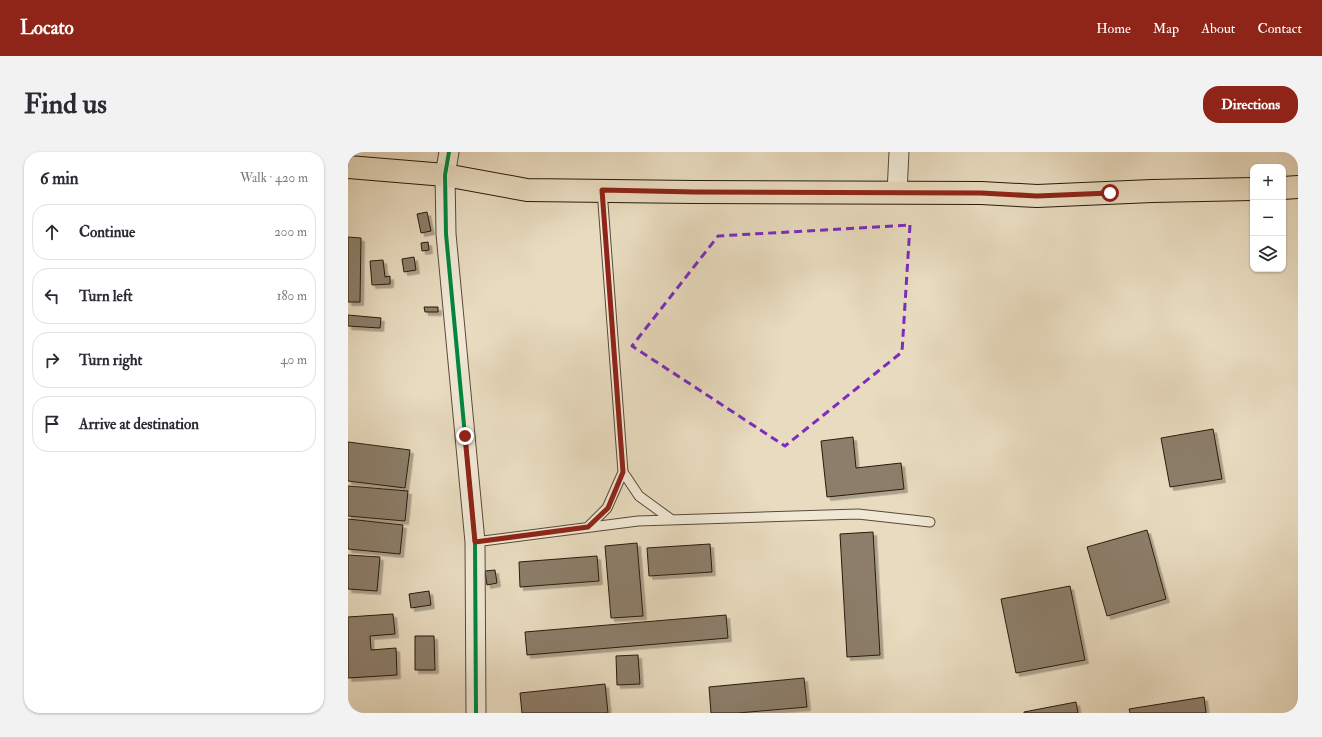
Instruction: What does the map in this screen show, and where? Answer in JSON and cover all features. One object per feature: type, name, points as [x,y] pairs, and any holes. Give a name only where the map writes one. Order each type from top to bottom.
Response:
[{"type":"main road","points":[[348,167],[444,175],[527,190],[981,193],[1037,196],[1152,191],[1250,189]]},
{"type":"main road","points":[[1286,188],[1298,187]]},
{"type":"street","points":[[449,152],[444,175],[446,234],[475,542],[476,713]]},
{"type":"street","points":[[897,193],[900,152]]},
{"type":"lane","points":[[588,527],[608,508],[623,472],[602,190]]},
{"type":"lane","points":[[623,472],[639,496],[672,520]]},
{"type":"lane","points":[[475,542],[638,520],[858,514],[930,522]]},
{"type":"highlighted area","points":[[910,225],[902,352],[785,446],[632,346],[718,236]]},
{"type":"building","points":[[427,212],[431,231],[421,233],[417,214]]},
{"type":"building","points":[[348,237],[361,238],[360,302],[348,302]]},
{"type":"building","points":[[428,242],[429,250],[422,251],[421,243]]},
{"type":"building","points":[[414,257],[416,270],[404,272],[402,259]]},
{"type":"building","points":[[383,260],[385,277],[390,276],[390,284],[372,285],[370,261]]},
{"type":"building","points":[[424,307],[438,307],[438,312],[425,312]]},
{"type":"building","points":[[348,315],[381,318],[380,328],[348,326]]},
{"type":"building","points":[[1213,429],[1222,479],[1170,487],[1161,438]]},
{"type":"building","points":[[853,437],[856,468],[901,463],[904,489],[827,497],[821,441]]},
{"type":"building","points":[[348,442],[410,450],[405,488],[348,481]]},
{"type":"building","points":[[348,486],[408,491],[405,521],[348,516]]},
{"type":"building","points":[[348,519],[403,525],[400,554],[348,549]]},
{"type":"building","points":[[1147,530],[1166,599],[1107,616],[1087,547]]},
{"type":"building","points":[[873,532],[880,655],[847,657],[840,534]]},
{"type":"building","points":[[637,543],[643,616],[611,618],[605,546]]},
{"type":"building","points":[[710,544],[712,572],[649,576],[647,548]]},
{"type":"building","points":[[348,555],[380,557],[377,591],[348,589]]},
{"type":"building","points":[[597,556],[599,581],[520,587],[519,562]]},
{"type":"building","points":[[495,570],[497,583],[487,585],[485,571]]},
{"type":"building","points":[[1070,586],[1085,660],[1016,673],[1001,599]]},
{"type":"building","points":[[429,591],[431,605],[411,608],[409,594]]},
{"type":"building","points":[[393,614],[395,634],[370,636],[371,650],[396,648],[397,675],[348,678],[348,617]]},
{"type":"building","points":[[726,615],[728,638],[527,655],[525,632]]},
{"type":"building","points":[[415,636],[434,636],[435,670],[415,670]]},
{"type":"building","points":[[638,655],[640,684],[617,685],[616,656]]},
{"type":"building","points":[[804,678],[807,707],[738,713],[711,713],[709,687]]},
{"type":"building","points":[[605,684],[608,713],[522,713],[520,693]]},
{"type":"building","points":[[1204,697],[1206,713],[1130,713],[1129,709]]},
{"type":"building","points":[[1076,702],[1078,713],[1024,713],[1024,712]]},
{"type":"cycle path","points":[[449,152],[445,175],[446,234],[475,542],[476,713]]},
{"type":"route","points":[[465,436],[475,542],[588,527],[608,508],[623,472],[602,190],[694,192],[981,193],[1037,196],[1110,193]]}]
